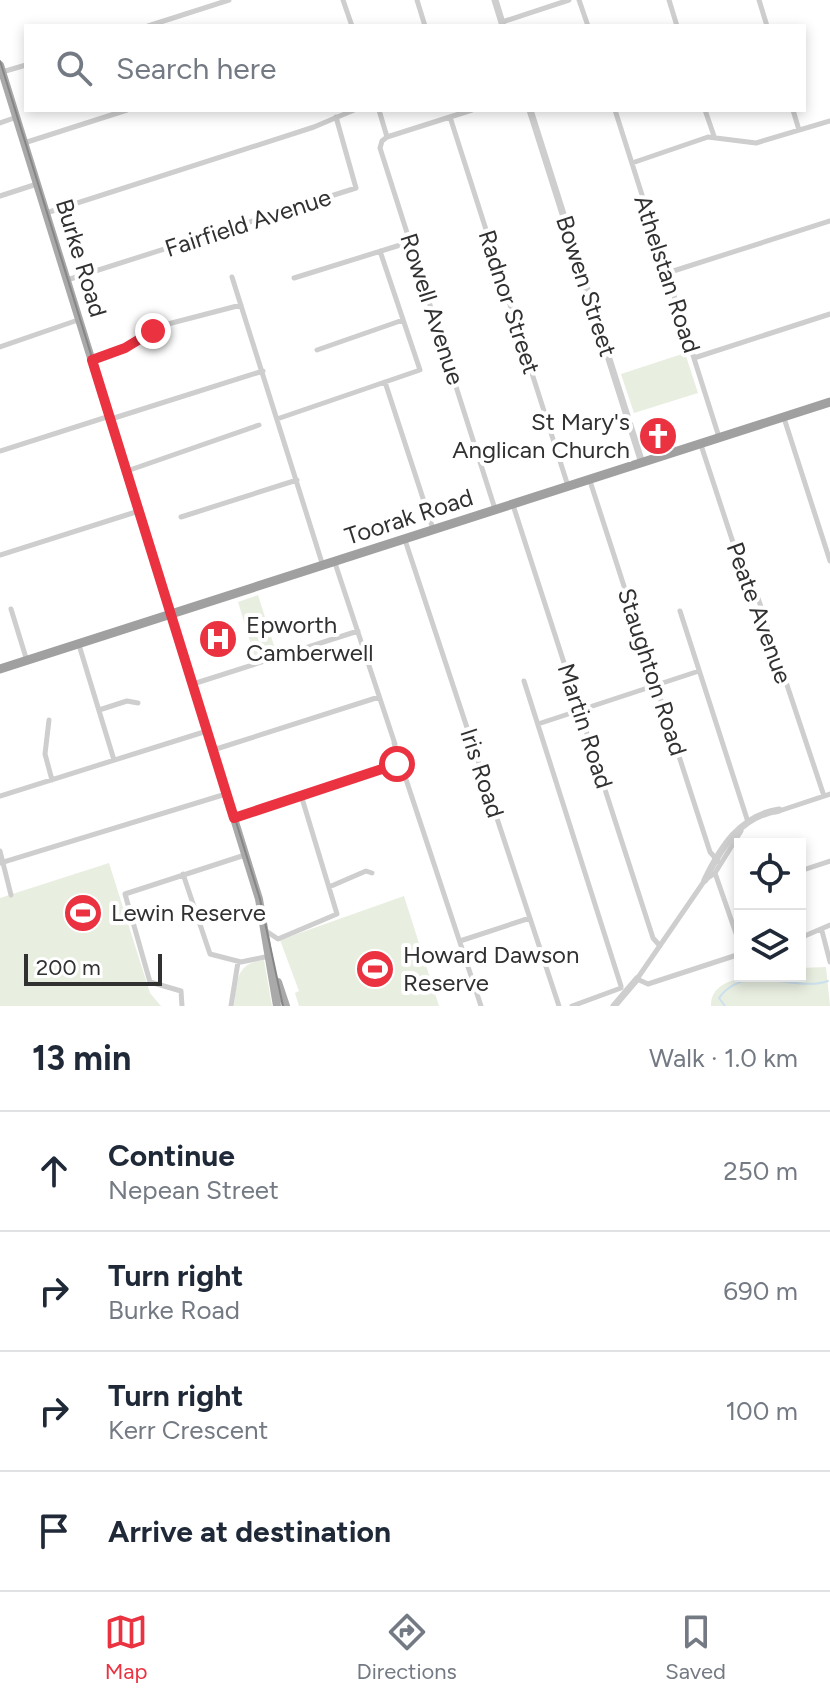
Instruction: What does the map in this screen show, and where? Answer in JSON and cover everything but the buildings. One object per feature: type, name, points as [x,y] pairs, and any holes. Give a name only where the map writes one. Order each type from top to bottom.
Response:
[{"type":"highway","name":"Toorak Road","points":[[0,669],[830,402]]},
{"type":"main road","name":"Burke Road","points":[[1,69],[227,793],[266,931],[277,1006]]},
{"type":"main road","name":"Burke Road","points":[[273,969],[286,1006]]},
{"type":"street","points":[[154,24],[229,0]]},
{"type":"street","points":[[343,0],[351,24]]},
{"type":"street","points":[[417,0],[424,24]]},
{"type":"street","points":[[495,0],[502,24],[569,0]]},
{"type":"street","points":[[579,0],[587,24]]},
{"type":"street","points":[[669,0],[676,24]]},
{"type":"street","points":[[759,0],[766,24]]},
{"type":"street","points":[[1,69],[24,65]]},
{"type":"street","points":[[24,143],[121,112]]},
{"type":"street","points":[[46,213],[314,127],[349,112]]},
{"type":"street","name":"Rowell Avenue","points":[[380,112],[387,137],[380,148],[496,510]]},
{"type":"street","name":"Bowen Street","points":[[531,112],[642,463]]},
{"type":"street","name":"Athelstan Road","points":[[616,112],[719,438]]},
{"type":"street","points":[[706,112],[714,136]]},
{"type":"street","points":[[794,112],[799,130]]},
{"type":"street","points":[[387,137],[452,114]]},
{"type":"street","name":"Radnor Street","points":[[452,114],[569,486]]},
{"type":"street","points":[[0,123],[17,117]]},
{"type":"street","name":"Fairfield Avenue","points":[[67,280],[356,188],[358,183],[336,117]]},
{"type":"street","points":[[632,163],[714,136],[756,143],[830,121]]},
{"type":"street","points":[[0,196],[37,184]]},
{"type":"street","points":[[667,273],[830,221]]},
{"type":"street","points":[[294,278],[410,242]]},
{"type":"street","points":[[277,419],[420,370],[380,251]]},
{"type":"street","points":[[232,277],[324,566]]},
{"type":"street","points":[[92,360],[125,348],[164,325],[241,305]]},
{"type":"street","points":[[694,358],[830,314]]},
{"type":"street","points":[[317,350],[403,320]]},
{"type":"street","points":[[0,347],[80,321]]},
{"type":"street","points":[[0,451],[263,371]]},
{"type":"street","points":[[385,382],[434,530]]},
{"type":"street","points":[[783,417],[830,561]]},
{"type":"street","points":[[127,471],[259,425]]},
{"type":"street","name":"Peate Avenue","points":[[701,444],[745,579],[757,595],[818,783],[825,796]]},
{"type":"street","points":[[181,517],[297,480]]},
{"type":"street","name":"Staughton Road","points":[[590,480],[717,861]]},
{"type":"street","name":"Martin Road","points":[[513,504],[654,941],[660,946]]},
{"type":"street","points":[[0,555],[140,511]]},
{"type":"street","name":"Iris Road","points":[[405,540],[559,1006]]},
{"type":"street","points":[[335,563],[481,1006]]},
{"type":"street","points":[[11,609],[27,661]]},
{"type":"street","points":[[680,611],[747,821]]},
{"type":"street","points":[[193,684],[358,631]]},
{"type":"street","points":[[79,645],[114,760]]},
{"type":"street","points":[[538,724],[699,671]]},
{"type":"street","points":[[524,681],[624,988],[614,1006],[606,996]]},
{"type":"street","points":[[213,750],[379,697]]},
{"type":"street","points":[[99,710],[127,701],[138,703]]},
{"type":"street","points":[[49,720],[45,754],[52,780]]},
{"type":"street","points":[[0,796],[208,731]]},
{"type":"street","points":[[234,818],[400,763]]},
{"type":"street","points":[[1,862],[227,793]]},
{"type":"street","points":[[266,931],[278,939],[336,916],[301,795]]},
{"type":"street","points":[[572,1006],[606,996],[637,979],[747,821],[825,796]]},
{"type":"street","points":[[0,851],[11,895]]},
{"type":"street","points":[[182,1006],[181,991],[150,982],[125,897],[130,891],[245,855]]},
{"type":"street","points":[[717,861],[715,873],[734,928]]},
{"type":"street","points":[[806,869],[830,861]]},
{"type":"street","points":[[705,880],[715,873]]},
{"type":"street","points":[[183,874],[206,949],[216,958],[238,962],[271,953]]},
{"type":"street","points":[[329,887],[358,877]]},
{"type":"street","points":[[460,941],[530,918]]},
{"type":"street","points":[[806,936],[830,925]]},
{"type":"street","points":[[820,932],[830,962]]},
{"type":"street","points":[[637,979],[648,984],[734,956]]},
{"type":"street","points":[[231,1006],[238,962]]},
{"type":"shaded area","points":[[685,353],[698,393],[634,413],[621,374]]},
{"type":"shaded area","points":[[258,595],[276,652],[255,658],[238,602]]},
{"type":"shaded area","name":"Lewin Reserve","points":[[109,863],[150,993],[161,1006],[0,1006],[0,898]]},
{"type":"shaded area","points":[[404,896],[439,1006],[299,1006],[295,993],[299,991],[280,940]]},
{"type":"shaded area","points":[[264,960],[272,1006],[234,1006],[239,975],[248,965]]},
{"type":"shaded area","points":[[826,967],[830,1006],[711,1006],[714,994],[732,981],[806,982],[806,968]]},
{"type":"waterway","points":[[725,1006],[719,998],[742,981],[771,980],[801,984],[828,981]]},
{"type":"tram line","points":[[0,61],[260,899],[283,1006]]},
{"type":"place","name":"St Mary's Anglican Church","points":[[658,436]]},
{"type":"place","name":"Epworth Camberwell","points":[[218,639]]},
{"type":"place","name":"Lewin Reserve","points":[[83,913]]},
{"type":"place","name":"Howard Dawson Reserve","points":[[375,969]]},
{"type":"route","points":[[153,331],[125,348],[92,360],[234,818],[397,764]]}]
